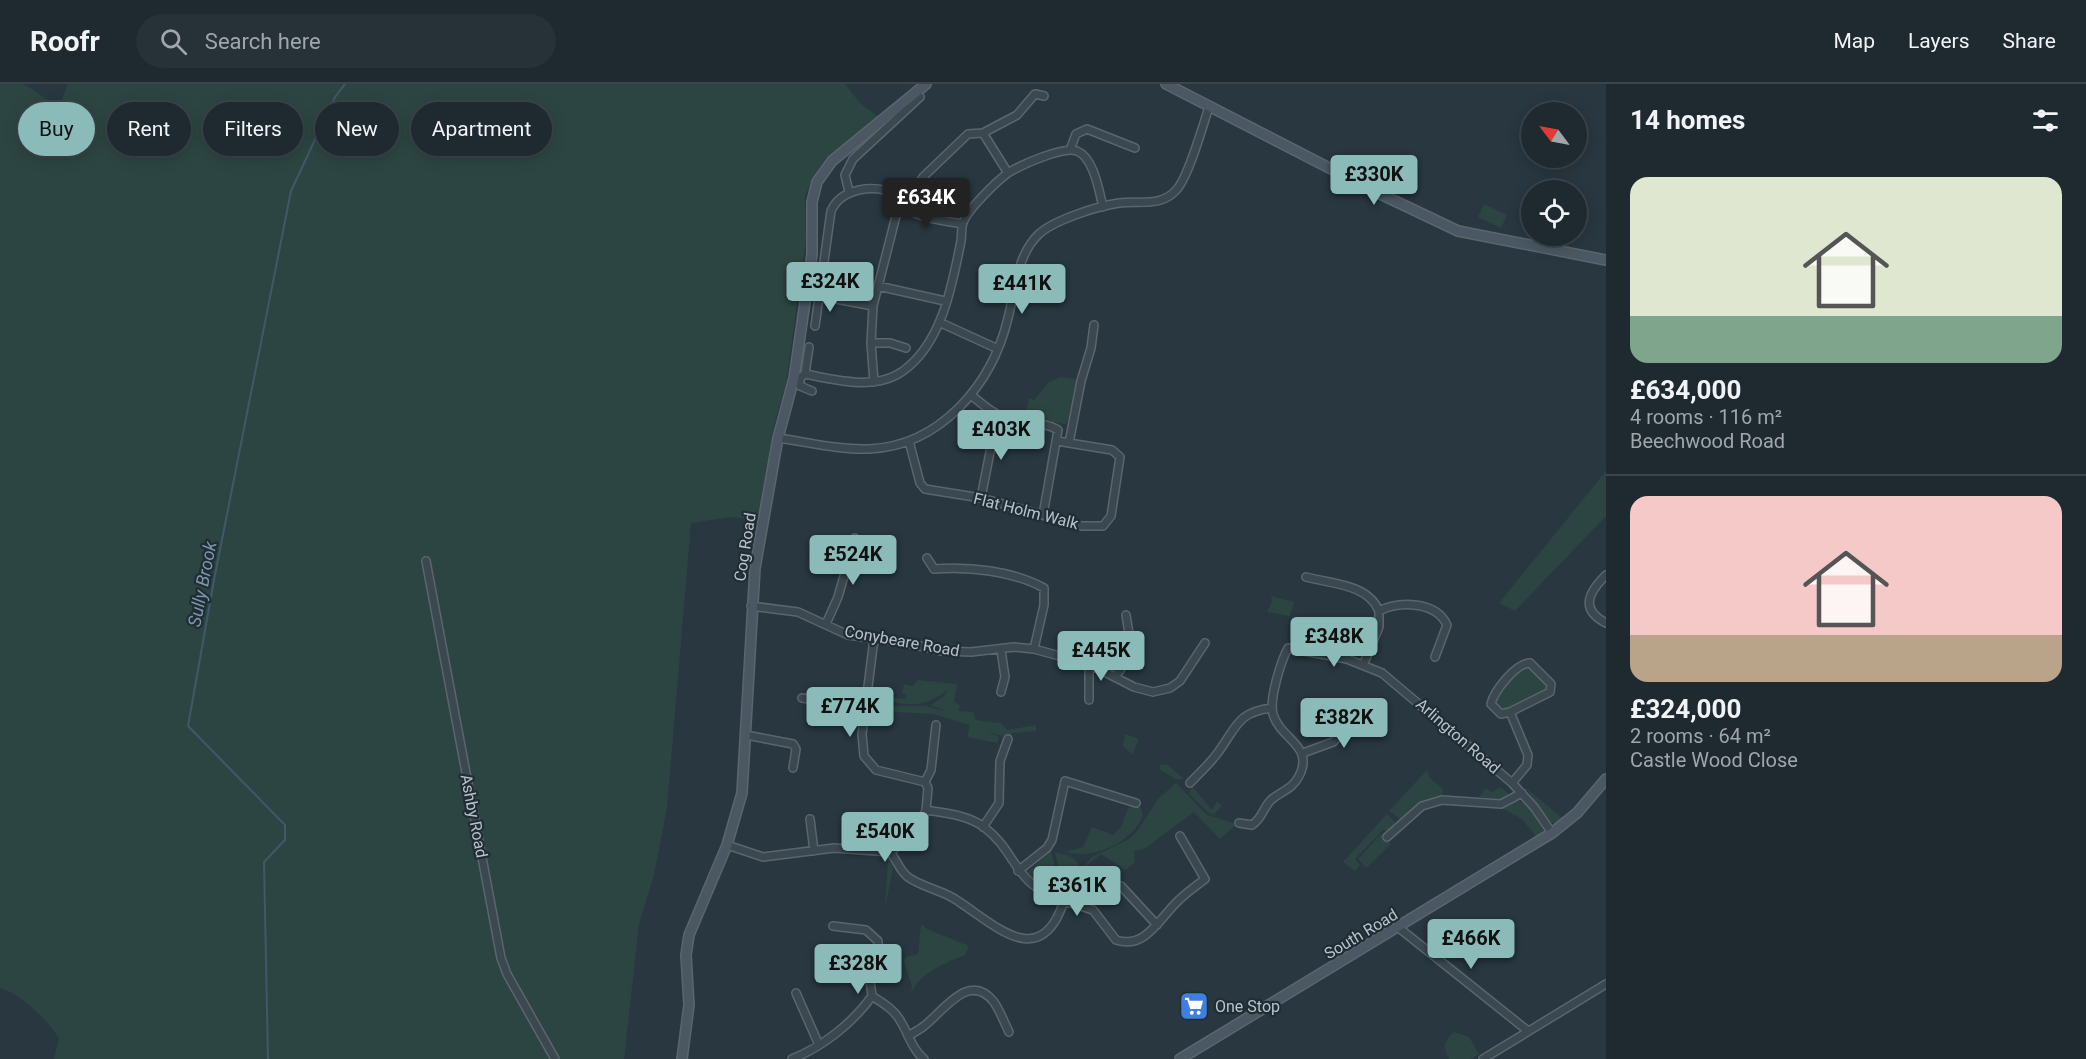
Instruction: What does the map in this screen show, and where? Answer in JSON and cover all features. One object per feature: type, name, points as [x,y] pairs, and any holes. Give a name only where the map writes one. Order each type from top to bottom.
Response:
[{"type":"street","name":"Cog Road","points":[[682,1059],[689,1005],[687,955],[689,935],[727,845],[742,793],[751,606],[755,568],[778,438],[794,378],[812,254],[812,202],[817,182],[832,161],[926,84]]},
{"type":"street","points":[[1166,84],[1458,231],[1606,260]]},
{"type":"street","points":[[874,382],[871,343],[873,306],[896,216],[923,177],[968,135],[983,133],[1017,115],[1035,94],[1044,96]]},
{"type":"street","points":[[849,192],[845,175],[852,159],[920,97]]},
{"type":"street","points":[[778,438],[857,449],[879,448],[909,441],[944,422],[971,395],[998,349],[1007,324],[1023,259],[1033,240],[1052,225],[1103,207],[1121,203],[1157,202],[1174,193],[1182,183],[1209,107]]},
{"type":"street","points":[[1071,150],[1076,134],[1087,129],[1135,148]]},
{"type":"street","points":[[983,133],[1008,173]]},
{"type":"street","points":[[805,374],[850,382],[874,382],[888,379],[904,370],[941,323],[961,241],[962,224],[978,202],[1008,173],[1034,160],[1071,150],[1084,156],[1094,174],[1103,207]]},
{"type":"street","points":[[815,326],[831,211],[835,202],[849,192],[869,189],[894,194],[918,214],[962,224]]},
{"type":"street","points":[[878,286],[945,301]]},
{"type":"street","points":[[820,296],[873,306]]},
{"type":"street","points":[[941,323],[998,349]]},
{"type":"street","points":[[1058,441],[1069,443],[1076,402],[1091,348],[1094,325]]},
{"type":"street","points":[[871,343],[890,343],[906,348]]},
{"type":"street","points":[[809,347],[805,374],[800,378],[800,386],[812,391]]},
{"type":"street","points":[[971,395],[1005,419],[1058,430],[1058,441],[1043,515]]},
{"type":"street","points":[[981,498],[990,452],[1005,419]]},
{"type":"street","name":"Flat Holm Walk","points":[[909,441],[920,483],[925,489],[981,498],[1094,528],[1106,524],[1111,516],[1121,462],[1119,454],[1112,450],[1069,443]]},
{"type":"street","points":[[826,624],[838,597],[855,538]]},
{"type":"street","points":[[927,558],[934,569],[966,568],[1023,580],[1044,588],[1044,605],[1034,649]]},
{"type":"street","name":"Ashby Road","points":[[426,561],[501,958],[507,974],[555,1059]]},
{"type":"street","points":[[1606,575],[1591,592],[1588,600],[1590,609],[1606,623]]},
{"type":"street","points":[[1306,577],[1364,592],[1372,598],[1379,611],[1379,627],[1364,663]]},
{"type":"street","points":[[1379,611],[1398,604],[1415,605],[1433,610],[1444,618],[1447,631],[1435,657]]},
{"type":"street","name":"Conybeare Road","points":[[751,606],[784,608],[848,635],[956,653],[1034,649],[1089,664],[1146,691],[1170,688],[1188,672],[1205,643]]},
{"type":"street","points":[[1116,676],[1132,652],[1126,615]]},
{"type":"street","points":[[874,639],[861,746],[870,765],[887,774],[925,782]]},
{"type":"street","name":"Arlington Road","points":[[1272,708],[1283,658],[1288,648],[1312,650],[1364,663],[1397,684],[1512,783],[1552,833]]},
{"type":"street","points":[[1000,650],[1005,677],[1001,692]]},
{"type":"street","points":[[1530,663],[1551,684],[1550,692],[1510,712],[1501,714],[1494,710],[1492,697],[1518,667],[1530,663]]},
{"type":"street","points":[[1089,664],[1089,700]]},
{"type":"street","points":[[802,698],[865,707]]},
{"type":"street","points":[[1190,783],[1219,752],[1238,722],[1256,710],[1272,708],[1276,721],[1303,753],[1303,766],[1296,782],[1270,801],[1259,821],[1252,825],[1239,823]]},
{"type":"street","points":[[1303,753],[1333,742],[1361,712],[1365,712],[1380,726]]},
{"type":"street","points":[[1510,712],[1528,755],[1527,765],[1512,783]]},
{"type":"street","points":[[925,782],[931,770],[936,725]]},
{"type":"street","points":[[746,735],[793,744],[796,749],[793,768]]},
{"type":"street","points":[[983,827],[999,803],[1000,761],[1008,739]]},
{"type":"street","name":"South Road","points":[[1180,1059],[1552,833],[1577,813],[1606,779]]},
{"type":"street","points":[[1018,871],[1042,852],[1052,840],[1065,781],[1136,803]]},
{"type":"street","points":[[890,852],[916,830],[926,810],[928,788],[925,782]]},
{"type":"street","points":[[1387,837],[1422,806],[1442,800],[1501,804],[1522,793]]},
{"type":"street","points":[[926,810],[957,816],[983,827],[1018,871],[1040,891],[1093,910],[1110,934],[1122,942],[1140,940],[1179,900],[1204,879],[1180,836]]},
{"type":"street","points":[[810,819],[814,851]]},
{"type":"street","points":[[727,845],[764,856],[834,848],[884,849],[890,852],[907,877],[957,900],[991,925],[1014,938],[1029,939],[1052,928],[1064,901]]},
{"type":"street","points":[[1121,886],[1157,925]]},
{"type":"street","points":[[833,926],[866,930],[878,941],[878,955],[869,972],[872,996],[895,1014],[924,1059]]},
{"type":"street","points":[[1399,928],[1528,1031]]},
{"type":"street","points":[[1483,1059],[1606,984]]},
{"type":"street","points":[[908,1036],[924,1027],[954,997],[974,992],[986,995],[993,1002],[1010,1032]]},
{"type":"street","points":[[796,993],[819,1045]]},
{"type":"street","points":[[792,1059],[819,1045],[853,1018],[872,996]]},
{"type":"green space","points":[[0,84],[24,84],[51,102],[18,102],[18,156],[95,156],[95,102],[61,102],[68,84],[845,84],[860,103],[880,118],[825,159],[805,196],[806,239],[786,384],[774,426],[758,520],[731,517],[691,523],[667,808],[654,875],[639,924],[624,1059],[54,1059],[59,1038],[54,1031],[25,1002],[0,988]]},
{"type":"green space","points":[[1484,204],[1507,215],[1501,228],[1478,217]]},
{"type":"green space","points":[[1060,377],[1076,381],[1068,420],[1065,424],[1025,417],[1029,398],[1034,400],[1049,382]]},
{"type":"green space","points":[[1606,471],[1606,516],[1515,611],[1499,603]]},
{"type":"green space","points":[[1271,596],[1294,602],[1290,616],[1267,612],[1272,601]]},
{"type":"green space","points":[[1526,666],[1549,685],[1548,690],[1501,711],[1494,705],[1499,694]]},
{"type":"green space","points":[[918,680],[957,684],[954,702],[960,705],[958,711],[973,712],[976,720],[1001,723],[1007,730],[1036,725],[1036,731],[1013,733],[1007,737],[987,732],[999,737],[997,743],[967,737],[970,725],[933,714],[893,712],[872,706],[872,701],[896,706],[926,706],[948,712],[931,705],[944,696],[947,690],[929,701],[911,704],[872,698],[873,696],[906,699],[906,694],[902,693],[904,684],[912,686]]},
{"type":"green space","points":[[1125,734],[1139,739],[1132,755],[1123,746]]},
{"type":"green space","points":[[1161,764],[1168,765],[1184,779],[1176,779],[1159,769]]},
{"type":"green space","points":[[1427,770],[1430,778],[1443,789],[1442,797],[1424,801],[1400,819],[1389,811]]},
{"type":"green space","points":[[1176,783],[1207,815],[1237,824],[1220,839],[1194,812],[1144,849],[1134,851],[1135,862],[1126,870],[1101,854],[1081,870],[1092,857],[1129,839],[1138,830],[1158,799]]},
{"type":"green space","points":[[1192,786],[1212,810],[1217,801],[1222,806],[1214,814],[1216,816],[1208,812],[1189,794]]},
{"type":"green space","points":[[1501,787],[1510,795],[1504,799],[1479,797],[1486,788],[1492,792]]},
{"type":"green space","points":[[1525,787],[1562,818],[1555,823],[1550,822]]},
{"type":"green space","points":[[1517,801],[1530,805],[1545,829],[1536,837],[1522,819],[1500,807]]},
{"type":"green space","points":[[1135,804],[1140,806],[1143,815],[1138,825],[1121,841],[1088,854],[1066,852],[1083,847],[1092,827],[1113,835],[1121,827],[1128,808]]},
{"type":"green space","points":[[1387,814],[1395,822],[1395,826],[1389,831],[1383,830],[1355,859],[1360,865],[1355,871],[1343,862]]},
{"type":"green space","points":[[1381,834],[1391,844],[1366,868],[1358,859]]},
{"type":"green space","points":[[1051,851],[1060,884],[1051,891],[1036,882],[1028,872]]},
{"type":"green space","points":[[1055,852],[1072,857],[1079,864],[1079,870],[1062,883]]},
{"type":"green space","points":[[888,858],[893,867],[885,909]]},
{"type":"green space","points":[[921,924],[927,929],[969,946],[965,955],[927,974],[911,993],[912,986],[904,962],[906,957],[918,954]]},
{"type":"green space","points":[[1455,1032],[1469,1037],[1479,1054],[1471,1059],[1449,1059],[1444,1046],[1450,1035]]},
{"type":"waterway","name":"Sully Brook","points":[[268,1059],[264,862],[285,840],[285,825],[188,726],[214,580],[291,191],[335,97],[345,84]]},
{"type":"place","name":"One Stop","points":[[1194,1006]]}]
